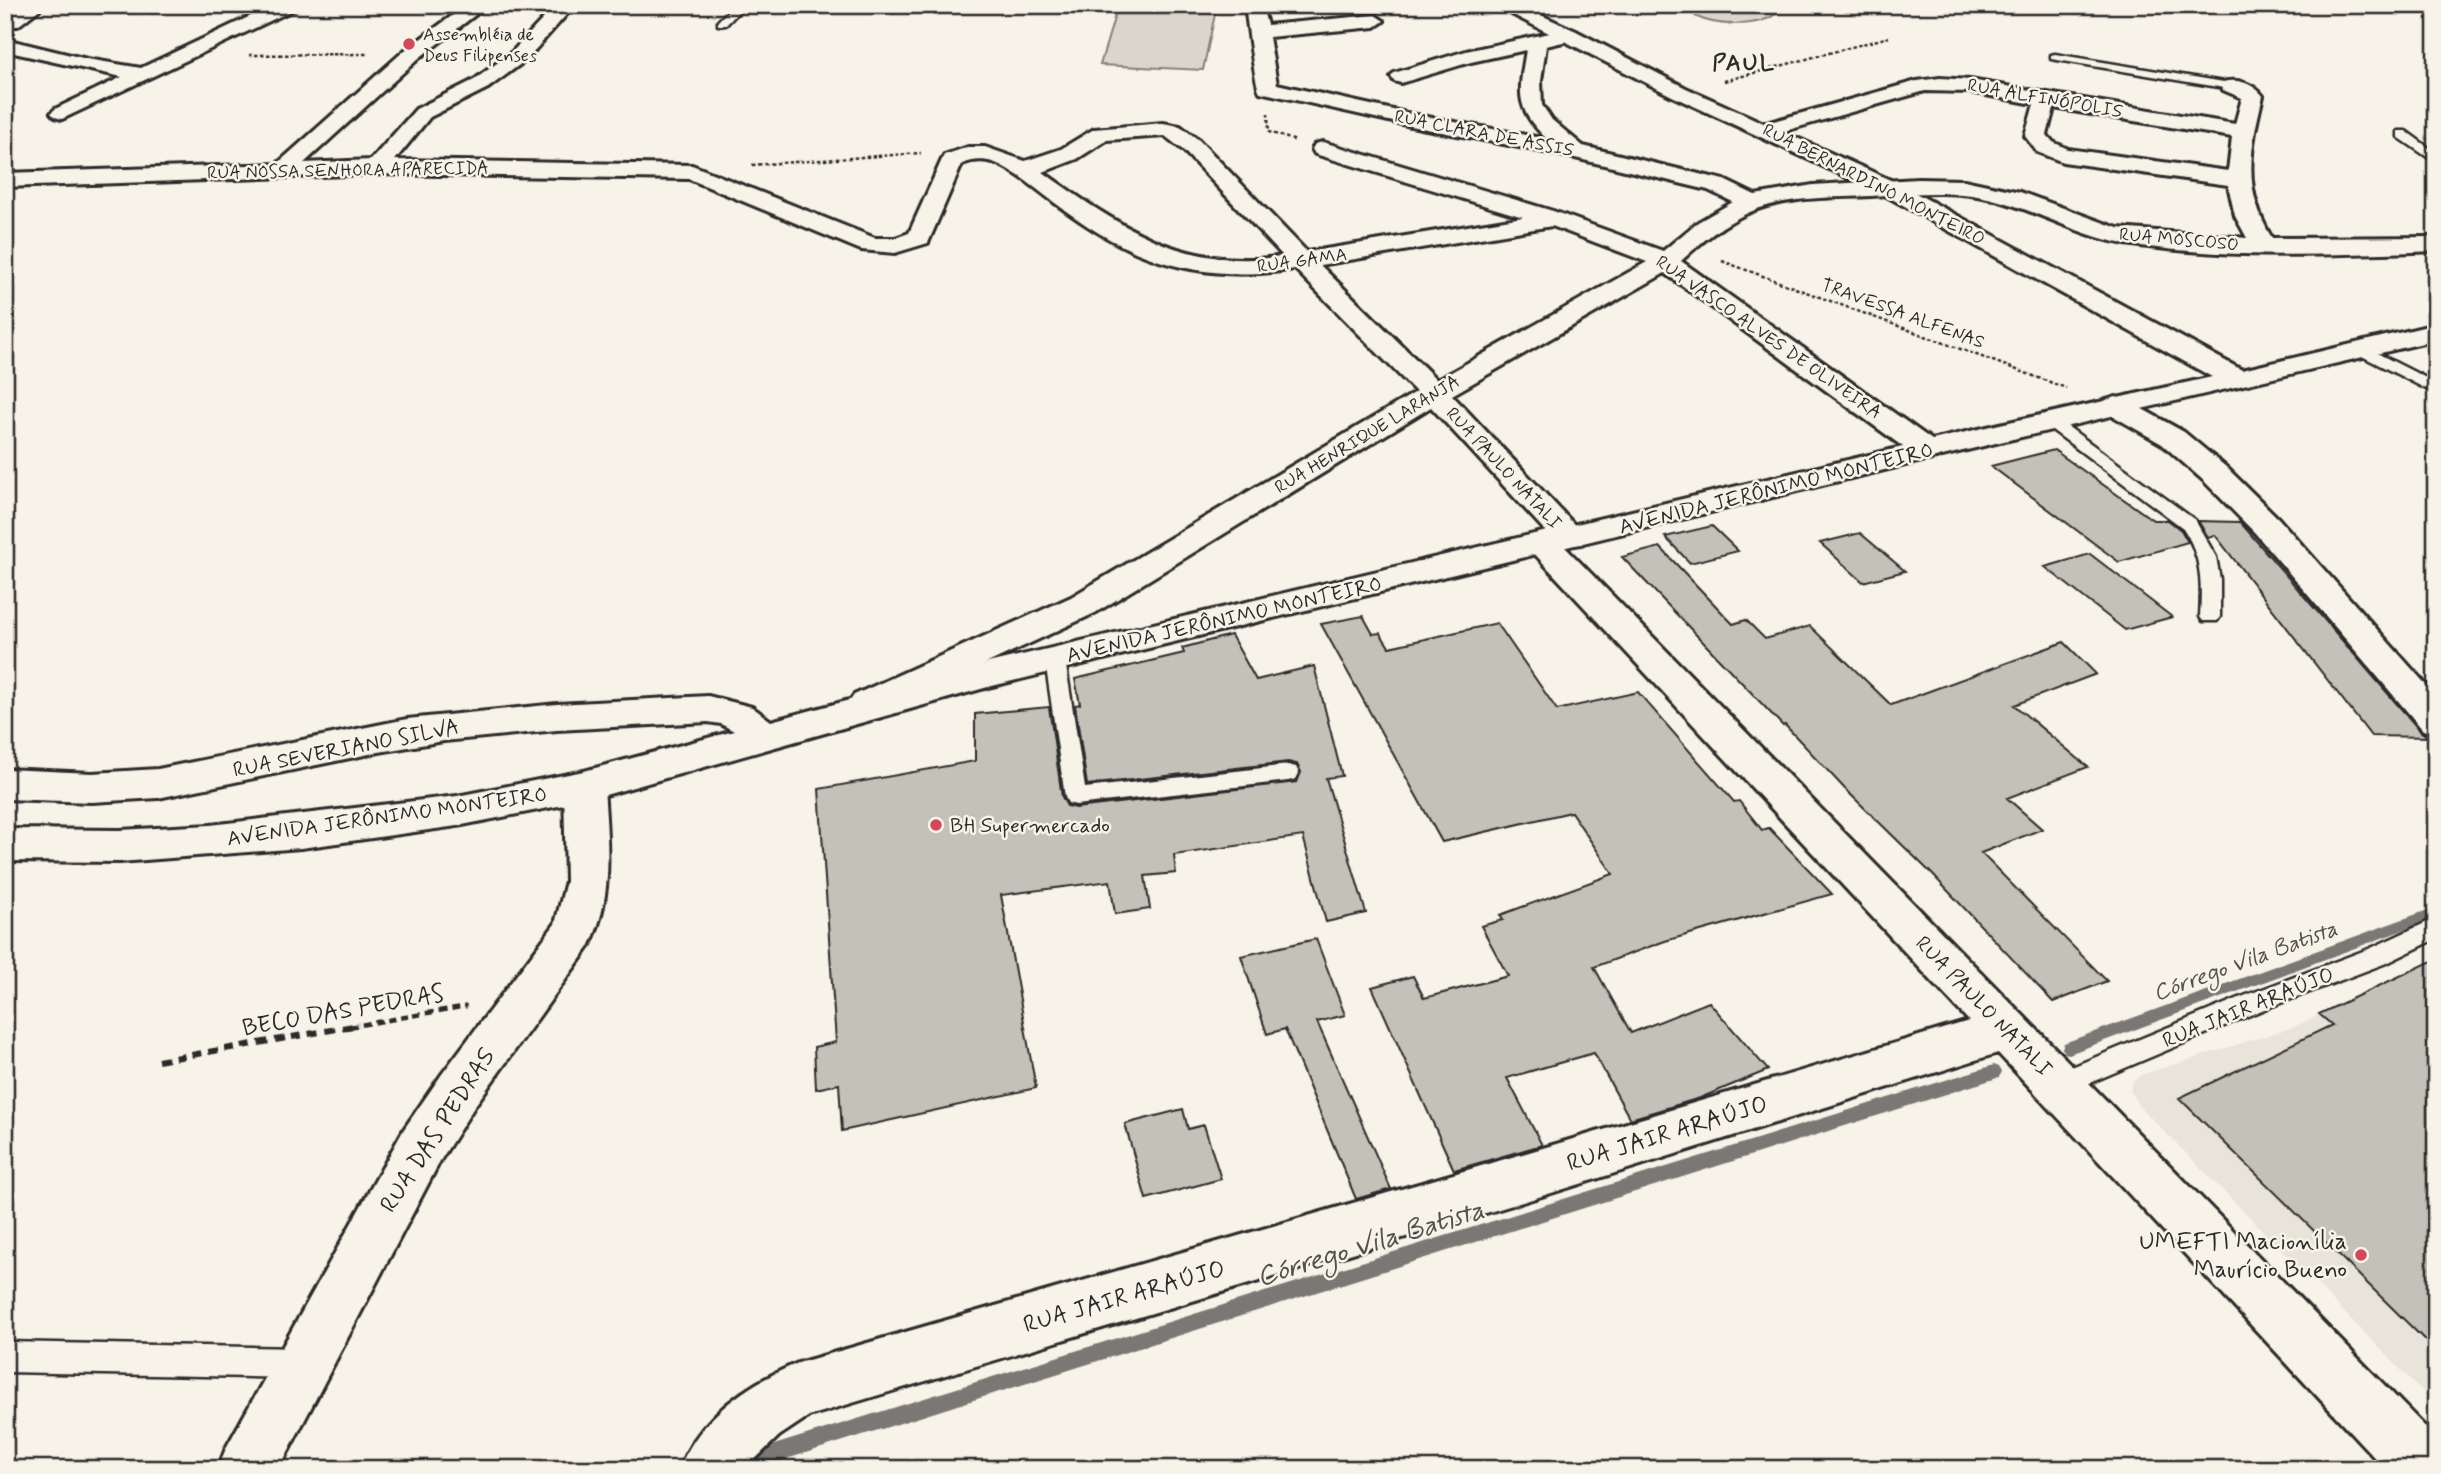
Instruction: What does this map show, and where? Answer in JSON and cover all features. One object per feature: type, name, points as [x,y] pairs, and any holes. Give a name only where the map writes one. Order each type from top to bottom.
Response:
[{"type":"street","points":[[11,22],[36,5]]},
{"type":"street","points":[[62,113],[289,5]]},
{"type":"street","points":[[284,169],[412,54],[479,5]]},
{"type":"street","points":[[377,167],[423,113],[481,84],[519,56],[566,5]]},
{"type":"street","name":"RUA BERNARDINO MONTEIRO","points":[[1503,5],[1569,35],[1679,92],[1772,132],[1889,188],[2237,379]]},
{"type":"street","points":[[1267,88],[1257,22],[1375,20]]},
{"type":"street","points":[[1401,77],[1466,57],[1569,35]]},
{"type":"street","points":[[1537,41],[1528,93],[1529,106],[1541,124],[1575,151]]},
{"type":"street","points":[[5,45],[87,65],[143,74]]},
{"type":"street","name":"RUA ALFINÓPOLIS","points":[[1772,132],[1924,85],[1945,83],[1979,85],[2046,100],[2243,132]]},
{"type":"street","points":[[2230,86],[2244,89],[2253,96],[2243,132],[2240,180],[2247,215],[2264,246]]},
{"type":"street","name":"RUA CLARA DE ASSIS","points":[[1267,88],[1410,120],[1575,151],[1716,185],[1752,203]]},
{"type":"street","points":[[2046,100],[2036,136],[2045,147],[2063,155],[2240,180]]},
{"type":"street","points":[[1772,132],[1862,109]]},
{"type":"street","name":"RUA PAULO NATALI","points":[[1023,167],[1042,164],[1069,154],[1102,134],[1172,131],[1191,145],[1358,320],[1434,393],[1557,540],[2007,1030],[2425,1469]]},
{"type":"street","name":"RUA VASCO ALVES DE OLIVEIRA","points":[[1323,149],[1436,180],[1552,219],[1673,254],[1928,451]]},
{"type":"street","name":"RUA NOSSA SENHORA APARECIDA","points":[[5,180],[377,167],[692,172],[870,245],[888,248],[905,245],[919,238],[952,160],[960,156],[988,155],[1023,167]]},
{"type":"street","name":"RUA GAMA","points":[[1023,167],[1075,207],[1142,246],[1177,258],[1224,266],[1263,267],[1304,262],[1552,219]]},
{"type":"street","name":"RUA MOSCOSO","points":[[1889,188],[1959,186],[2021,199],[2105,231],[2132,238],[2264,246],[2436,244]]},
{"type":"street","name":"RUA HENRIQUE LARANJA","points":[[850,712],[1083,606],[1434,393],[1673,254],[1752,203],[1803,192],[1889,188]]},
{"type":"street","name":"AVENIDA JERÔNIMO MONTEIRO","points":[[5,845],[120,846],[262,836],[457,811],[584,786],[850,712],[1055,660],[2050,421],[2190,391],[2436,332]]},
{"type":"street","points":[[2116,406],[2173,438],[2215,474],[2267,526],[2429,704]]},
{"type":"street","name":"RUA SEVERIANO SILVA","points":[[5,784],[81,788],[177,781],[371,739],[446,727],[708,709],[740,716],[754,725],[762,737]]},
{"type":"street","name":"RUA DAS PEDRAS","points":[[247,1469],[422,1145],[459,1089],[573,933],[585,906],[584,786]]},
{"type":"street","name":"RUA JAIR ARAÚJO","points":[[708,1469],[734,1435],[754,1417],[798,1391],[1526,1177],[2007,1030]]},
{"type":"lane","points":[[722,23],[740,5]]},
{"type":"lane","points":[[2055,57],[2230,86]]},
{"type":"lane","points":[[2402,134],[2436,159]]},
{"type":"lane","points":[[2359,349],[2436,389]]},
{"type":"lane","points":[[2050,421],[2189,524],[2199,537],[2211,566],[2210,617]]},
{"type":"lane","points":[[1055,660],[1076,797],[1288,773]]},
{"type":"lane","name":"RUA JAIR ARAÚJO","points":[[2059,1084],[2253,1003],[2380,955],[2436,928]]},
{"type":"lane","points":[[5,1357],[303,1363]]},
{"type":"path","points":[[1679,92],[1889,37]]},
{"type":"path","points":[[248,55],[412,54]]},
{"type":"path","points":[[1267,88],[1269,132],[1323,149]]},
{"type":"path","points":[[692,172],[929,152]]},
{"type":"path","name":"TRAVESSA ALFENAS","points":[[1673,254],[2116,406]]},
{"type":"path","name":"BECO DAS PEDRAS","points":[[159,1061],[458,1008],[532,988]]},
{"type":"shaded area","points":[[1118,5],[1217,5],[1203,70],[1100,65]]},
{"type":"shaded area","points":[[1685,5],[1755,5],[1778,12],[1762,21],[1728,24],[1697,17]]},
{"type":"shaded area","name":"UMEFTI Macionília Maurício Bueno","points":[[2436,959],[2436,1405],[2138,1105],[2130,1090],[2133,1081],[2141,1075],[2296,1026]]},
{"type":"building","points":[[2054,450],[2153,520],[2168,520],[2181,530],[2188,542],[2119,562],[1991,466]]},
{"type":"building","points":[[2198,521],[2240,522],[2421,732],[2429,737],[2371,736],[2215,535],[2208,537]]},
{"type":"building","points":[[1712,526],[1738,551],[1690,563],[1665,537]]},
{"type":"building","points":[[1860,533],[1905,571],[1863,582],[1820,543]]},
{"type":"building","points":[[1660,547],[1733,624],[1746,620],[1765,639],[1810,626],[1891,705],[2064,642],[2096,674],[2014,705],[2088,767],[2007,798],[2042,829],[1981,853],[2107,981],[2053,1002],[1931,873],[1845,789],[1785,725],[1783,726],[1622,557]]},
{"type":"building","points":[[2090,554],[2172,617],[2125,630],[2045,567]]},
{"type":"building","points":[[1363,616],[1373,634],[1380,633],[1389,647],[1497,623],[1557,710],[1638,692],[1734,802],[1739,801],[1762,830],[1769,828],[1832,894],[1665,941],[1594,967],[1631,1033],[1709,1002],[1768,1070],[1700,1098],[1630,1119],[1594,1053],[1507,1078],[1542,1145],[1454,1170],[1372,987],[1413,976],[1424,998],[1508,976],[1481,926],[1503,920],[1500,915],[1613,874],[1571,812],[1442,842],[1321,624]]},
{"type":"building","points":[[1231,635],[1256,680],[1314,666],[1342,776],[1326,778],[1366,913],[1326,922],[1303,836],[1174,855],[1176,873],[1145,876],[1150,909],[1115,914],[1110,881],[1001,895],[1036,1088],[842,1131],[839,1084],[816,1089],[814,1047],[836,1042],[819,789],[975,761],[975,714],[1049,707],[1062,797],[1067,806],[1076,808],[1297,782],[1301,772],[1297,764],[1288,762],[1087,785],[1075,705],[1080,704],[1075,679],[1184,653],[1182,648]]},
{"type":"building","points":[[1316,939],[1345,1015],[1317,1022],[1391,1189],[1356,1199],[1285,1029],[1267,1034],[1241,956]]},
{"type":"building","name":"UMEFTI Macionília Maurício Bueno","points":[[2436,959],[2436,1351],[2179,1098],[2332,1025],[2319,1014]]},
{"type":"building","points":[[1183,1109],[1188,1129],[1204,1125],[1221,1179],[1146,1199],[1125,1124]]},
{"type":"waterway","name":"Córrego Vila Batista","points":[[2069,1048],[2436,912]]},
{"type":"waterway","name":"Córrego Vila Batista","points":[[761,1458],[1994,1072]]},
{"type":"place","name":"Assembléia de Deus Filipenses","points":[[409,44]]},
{"type":"place","name":"BH Supermercado","points":[[936,825]]},
{"type":"place","name":"UMEFTI Macionília Maurício Bueno","points":[[2361,1255]]},
{"type":"district","name":"PAUL","points":[[1744,62]]}]
